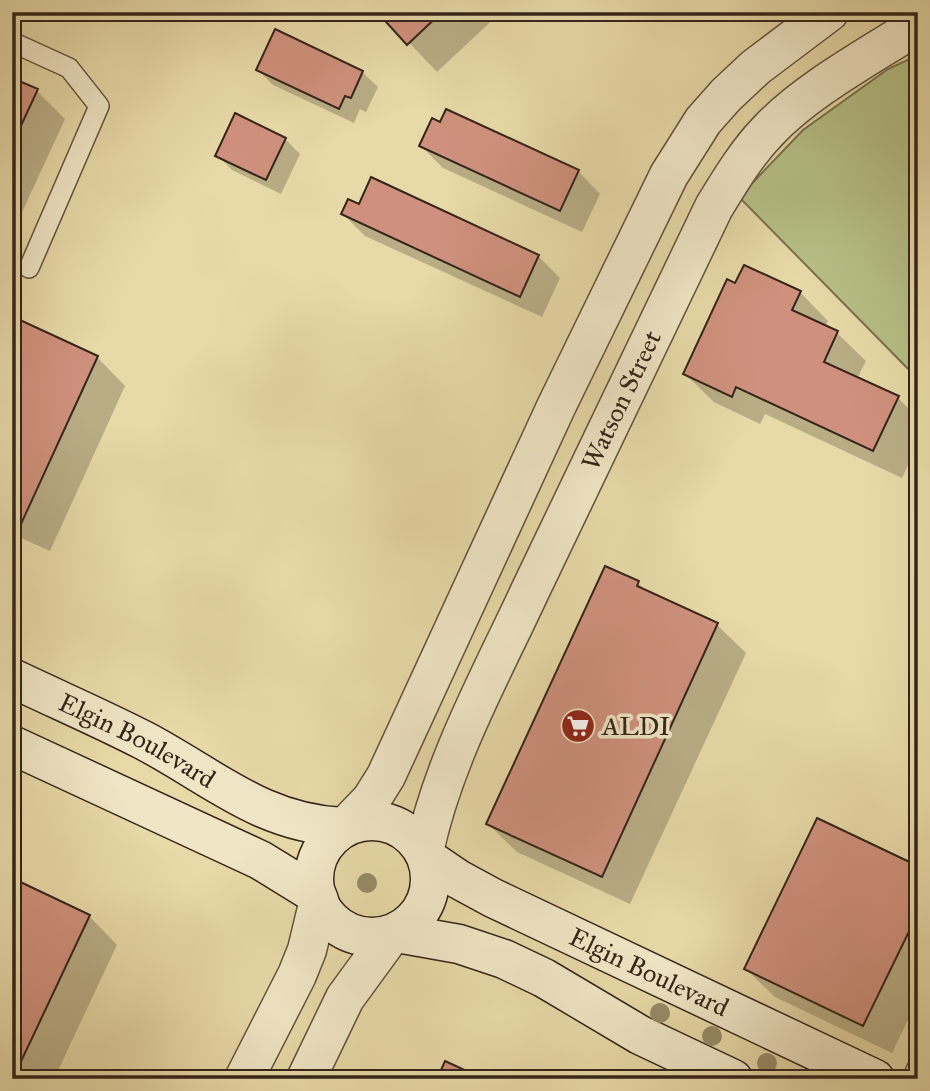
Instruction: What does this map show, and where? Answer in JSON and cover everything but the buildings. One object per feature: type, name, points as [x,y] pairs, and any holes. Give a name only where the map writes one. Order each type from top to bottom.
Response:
[{"type":"street","name":"Watson Street","points":[[344,827],[382,784],[556,407],[669,175],[703,121],[726,95],[756,67],[829,12]]},
{"type":"street","points":[[910,12],[918,23]]},
{"type":"street","name":"Watson Street","points":[[426,855],[432,816],[449,770],[609,425],[714,207],[741,163],[767,131],[791,109],[918,23]]},
{"type":"street","points":[[669,175],[714,207]]},
{"type":"street","points":[[556,407],[609,425]]},
{"type":"street","name":"Elgin Boulevard","points":[[12,678],[142,740],[261,809],[300,822],[344,827]]},
{"type":"street","name":"Elgin Boulevard","points":[[12,745],[260,860],[318,898]]},
{"type":"street","points":[[306,1079],[345,998],[394,934],[418,915],[428,897],[430,877],[426,855],[415,840],[394,825],[376,821],[344,827],[328,839],[317,853],[314,878],[318,898],[329,917],[349,932],[370,936],[394,934]]},
{"type":"street","name":"Elgin Boulevard","points":[[426,855],[458,879],[493,898],[875,1079]]},
{"type":"street","points":[[244,1079],[297,975],[307,950],[318,898]]},
{"type":"street","name":"Elgin Boulevard","points":[[394,934],[459,944],[504,959],[544,978],[640,1035],[733,1079]]},
{"type":"lane","points":[[12,42],[69,68],[99,106],[29,268]]},
{"type":"lane","points":[[912,1079],[918,1066]]},
{"type":"green space","points":[[918,55],[918,379],[739,197],[803,130],[888,69]]},
{"type":"place","name":"ALDI","points":[[578,726]]}]
